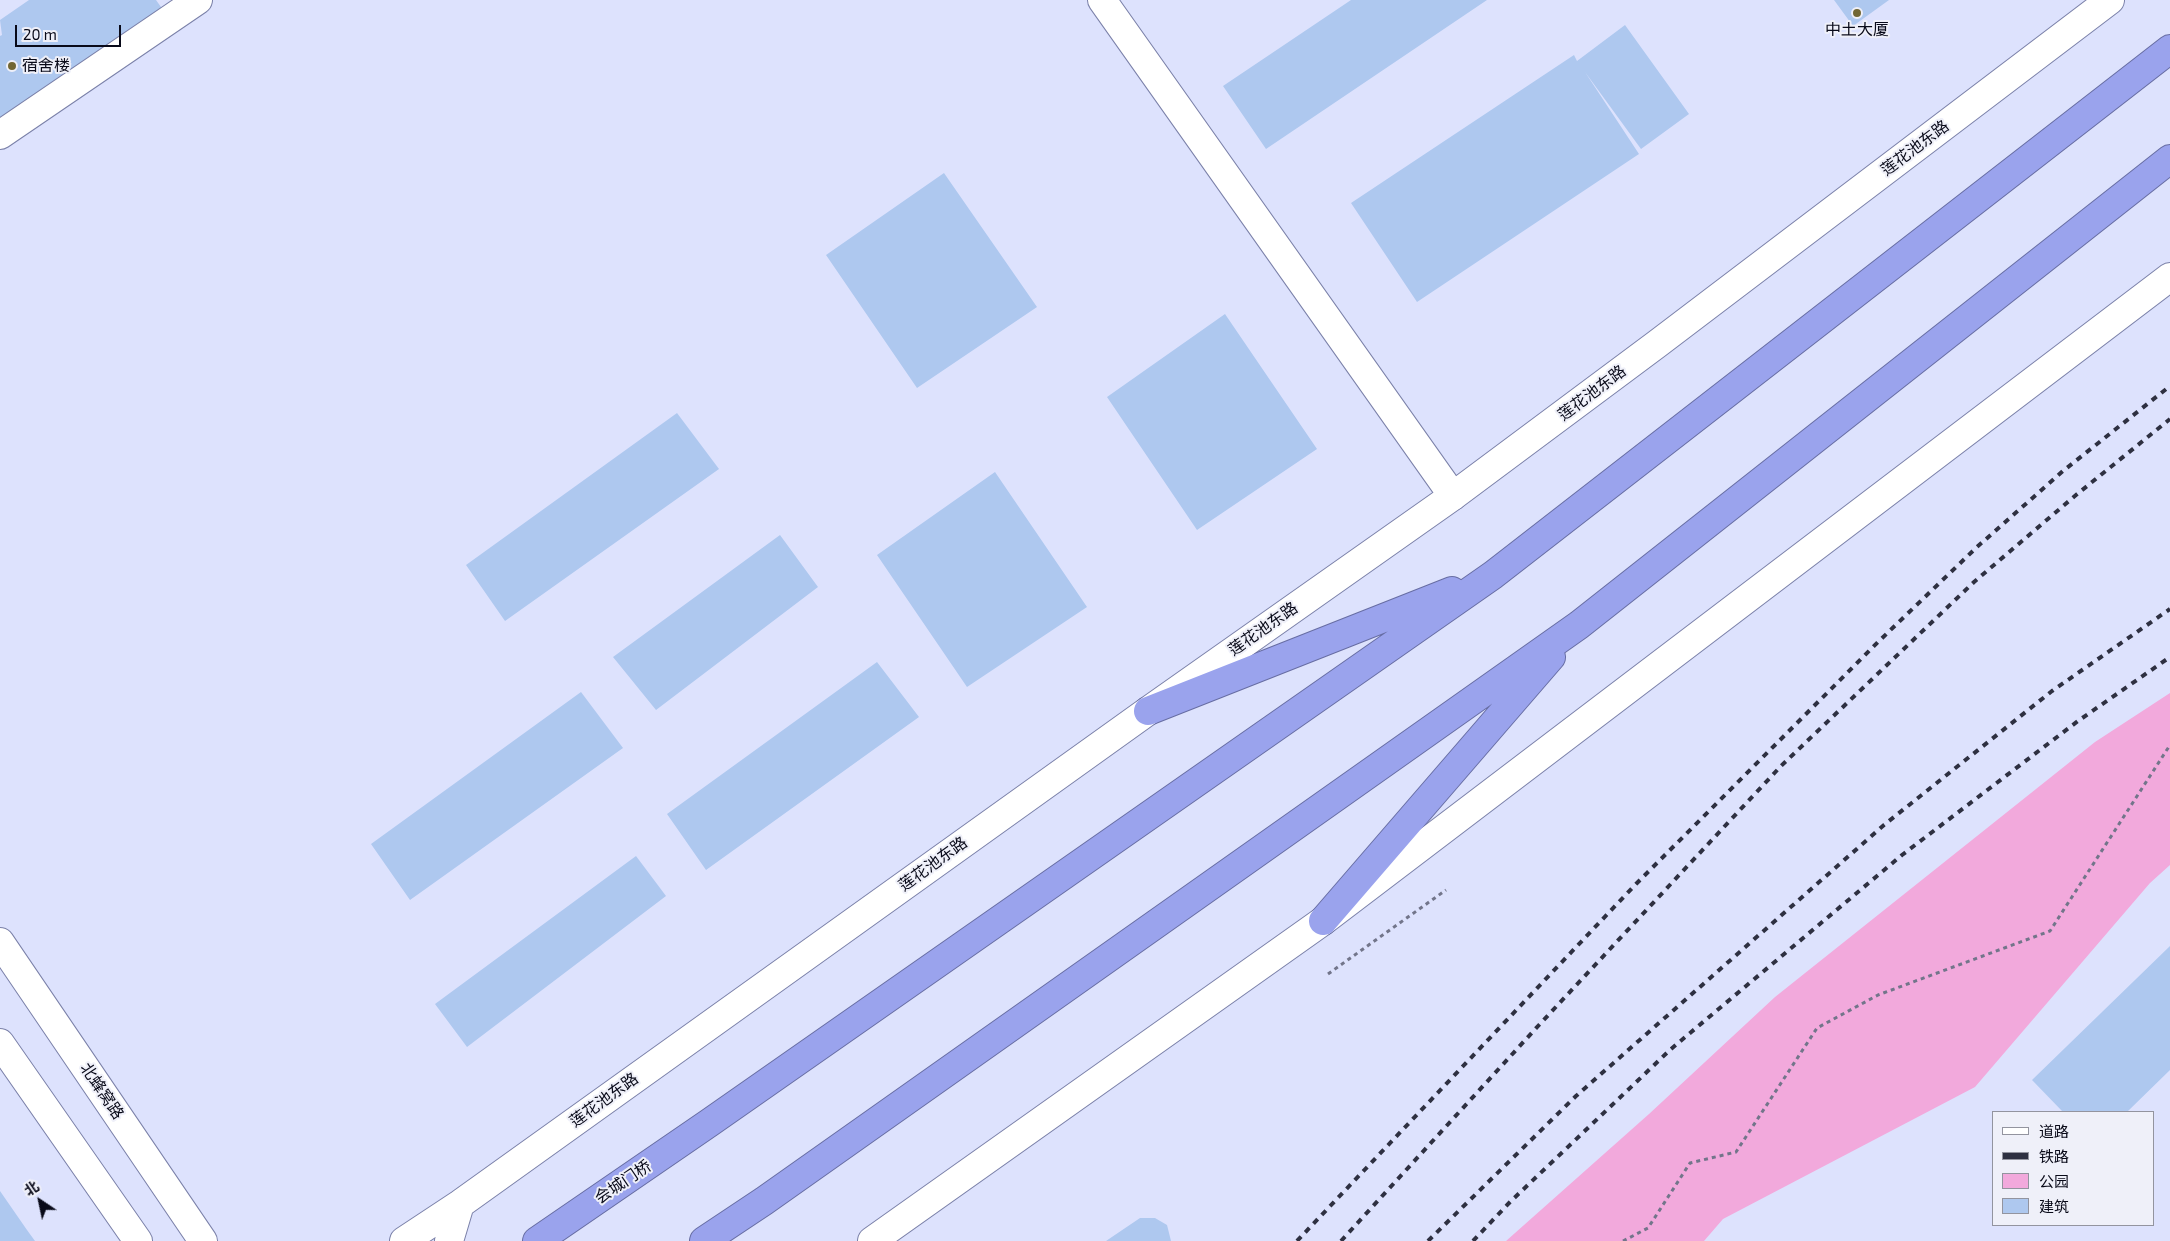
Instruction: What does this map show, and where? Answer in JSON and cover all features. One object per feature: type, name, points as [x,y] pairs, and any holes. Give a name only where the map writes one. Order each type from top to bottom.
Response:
[{"type":"highway","points":[[1148,710],[1493,575],[2170,49]]},
{"type":"highway","points":[[704,1241],[1579,625],[2170,160]]},
{"type":"highway","name":"会城门桥","points":[[538,1241],[1493,575]]},
{"type":"highway","points":[[1323,921],[1579,625]]},
{"type":"street","points":[[0,135],[198,0]]},
{"type":"street","points":[[1102,0],[1453,496]]},
{"type":"street","name":"莲花池东路","points":[[404,1241],[460,1204],[1148,710],[1453,496],[1665,338],[2110,0]]},
{"type":"street","points":[[872,1241],[1323,921],[2170,277]]},
{"type":"street","name":"北蜂窝路","points":[[0,942],[203,1241]]},
{"type":"street","points":[[0,1043],[138,1241]]},
{"type":"street","points":[[449,1241],[460,1204]]},
{"type":"path","points":[[1623,1241],[1648,1228],[1690,1163],[1736,1152],[1817,1028],[1878,994],[2050,931],[2170,745]]},
{"type":"path","points":[[1328,974],[1446,890]]},
{"type":"green space","points":[[2170,693],[2170,865],[2150,883],[1975,1087],[1723,1219],[1704,1241],[1506,1241],[1649,1114],[1775,997],[2095,742]]},
{"type":"building","points":[[29,0],[156,0],[166,14],[0,126],[0,36],[2,35],[0,20]]},
{"type":"building","points":[[1351,0],[1487,0],[1266,149],[1223,86]]},
{"type":"building","name":"中土大厦","points":[[1834,0],[1889,0],[1853,26]]},
{"type":"building","points":[[1625,25],[1689,114],[1641,149],[1585,72],[1639,154],[1417,302],[1351,203],[1574,55],[1577,61]]},
{"type":"building","points":[[944,173],[1037,307],[917,388],[826,255]]},
{"type":"building","points":[[1225,314],[1317,449],[1197,530],[1107,397]]},
{"type":"building","points":[[677,413],[719,469],[505,621],[466,565]]},
{"type":"building","points":[[995,472],[1087,607],[967,687],[877,555]]},
{"type":"building","points":[[780,535],[818,587],[656,710],[613,657]]},
{"type":"building","points":[[877,662],[919,717],[706,870],[667,814]]},
{"type":"building","points":[[581,692],[623,748],[410,900],[371,844]]},
{"type":"building","points":[[636,856],[666,896],[467,1047],[435,1004]]},
{"type":"building","points":[[2170,946],[2170,1070],[2128,1111],[2062,1111],[2032,1080]]},
{"type":"building","points":[[0,1191],[27,1230],[35,1241],[0,1241]]},
{"type":"building","points":[[1140,1218],[1155,1218],[1167,1225],[1171,1241],[1106,1241]]},
{"type":"railway","points":[[1297,1241],[1636,884],[1878,642],[1977,547],[2063,471],[2170,386]]},
{"type":"railway","points":[[1341,1241],[1539,1025],[1781,766],[1974,582],[2076,495],[2170,419]]},
{"type":"railway","points":[[1428,1241],[1576,1096],[1884,825],[2052,691],[2170,609]]},
{"type":"railway","points":[[1473,1241],[1510,1202],[1671,1049],[1902,855],[2078,721],[2170,657]]},
{"type":"place","name":"中土大厦","points":[[1857,13]]},
{"type":"place","name":"宿舍楼","points":[[12,66]]}]
